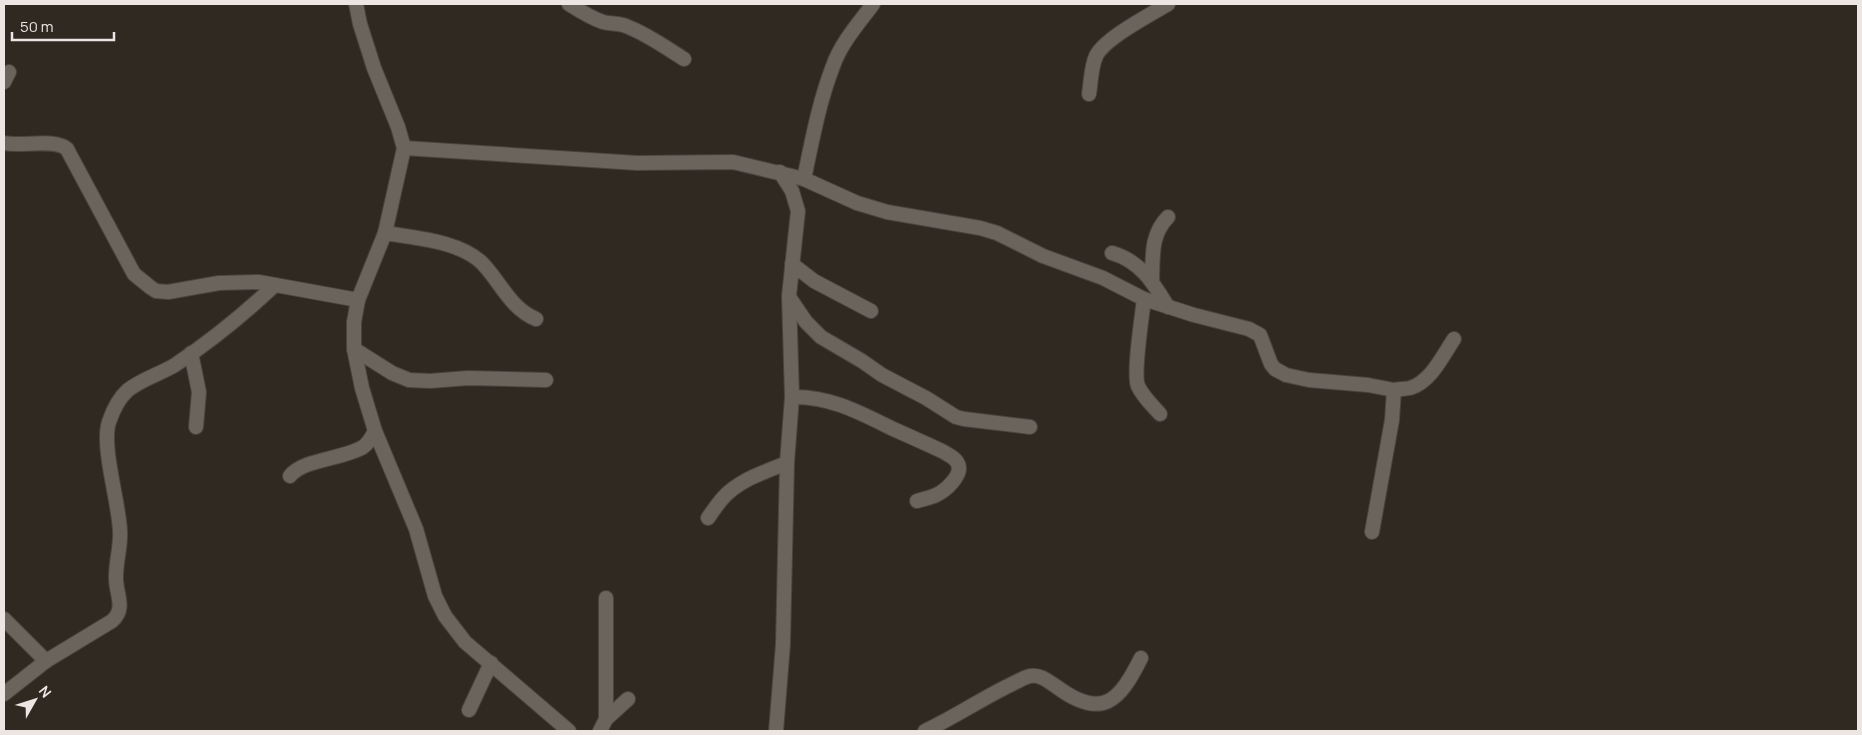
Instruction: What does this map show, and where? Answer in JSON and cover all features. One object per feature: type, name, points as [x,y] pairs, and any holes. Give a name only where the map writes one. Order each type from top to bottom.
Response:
[{"type":"street","points":[[356,4],[360,24],[374,68],[398,127],[404,148],[385,233],[358,300],[354,322],[354,349],[362,388],[375,431],[416,529],[435,596],[445,616],[464,642],[569,731]]},
{"type":"street","points":[[569,4],[601,21],[624,25],[634,29],[684,59]]},
{"type":"street","points":[[804,179],[822,99],[833,64],[873,4]]},
{"type":"street","points":[[1089,94],[1095,61],[1099,51],[1110,41],[1168,4]]},
{"type":"street","points":[[4,143],[20,145],[55,144],[67,149],[134,274],[156,291],[168,292],[219,283],[259,282],[358,300]]},
{"type":"street","points":[[404,148],[637,163],[733,162],[780,172],[804,179],[857,202],[888,212],[980,228],[997,233],[1043,256],[1103,278],[1144,299],[1194,315],[1229,323],[1256,333],[1263,340],[1275,370],[1286,375],[1309,380],[1368,385],[1394,390],[1410,388],[1423,380],[1439,362],[1454,338]]},
{"type":"street","points":[[776,731],[783,644],[788,462],[792,398],[789,296],[798,211],[792,190],[780,172]]},
{"type":"street","points":[[1152,282],[1154,239],[1168,217]]},
{"type":"street","points":[[385,233],[454,246],[466,251],[483,264],[522,312],[536,319]]},
{"type":"street","points":[[1112,253],[1123,256],[1135,263],[1152,282],[1168,306]]},
{"type":"street","points":[[792,264],[814,281],[871,311]]},
{"type":"street","points":[[4,694],[46,661],[112,621],[120,612],[121,606],[116,575],[120,532],[117,500],[106,443],[108,424],[117,404],[128,391],[174,366],[228,327],[276,285]]},
{"type":"street","points":[[789,296],[806,322],[821,337],[882,375],[926,398],[956,417],[1030,427]]},
{"type":"street","points":[[1144,299],[1138,351],[1137,384],[1145,397],[1160,414]]},
{"type":"street","points":[[354,349],[392,373],[409,380],[430,381],[468,378],[546,380]]},
{"type":"street","points":[[190,354],[199,392],[196,427]]},
{"type":"street","points":[[1372,532],[1392,420],[1394,390]]},
{"type":"street","points":[[792,398],[815,398],[858,411],[944,452],[956,460],[959,470],[949,485],[934,496],[917,501]]},
{"type":"street","points":[[290,476],[296,470],[362,447],[375,431]]},
{"type":"street","points":[[708,518],[722,498],[733,489],[747,480],[788,462]]},
{"type":"street","points":[[603,725],[606,598]]},
{"type":"street","points":[[4,619],[46,661]]},
{"type":"street","points":[[926,731],[994,693],[1028,677],[1043,678],[1079,700],[1098,704],[1104,703],[1114,699],[1121,691],[1141,658]]},
{"type":"street","points":[[469,710],[490,663]]},
{"type":"street","points":[[603,725],[628,699]]}]
